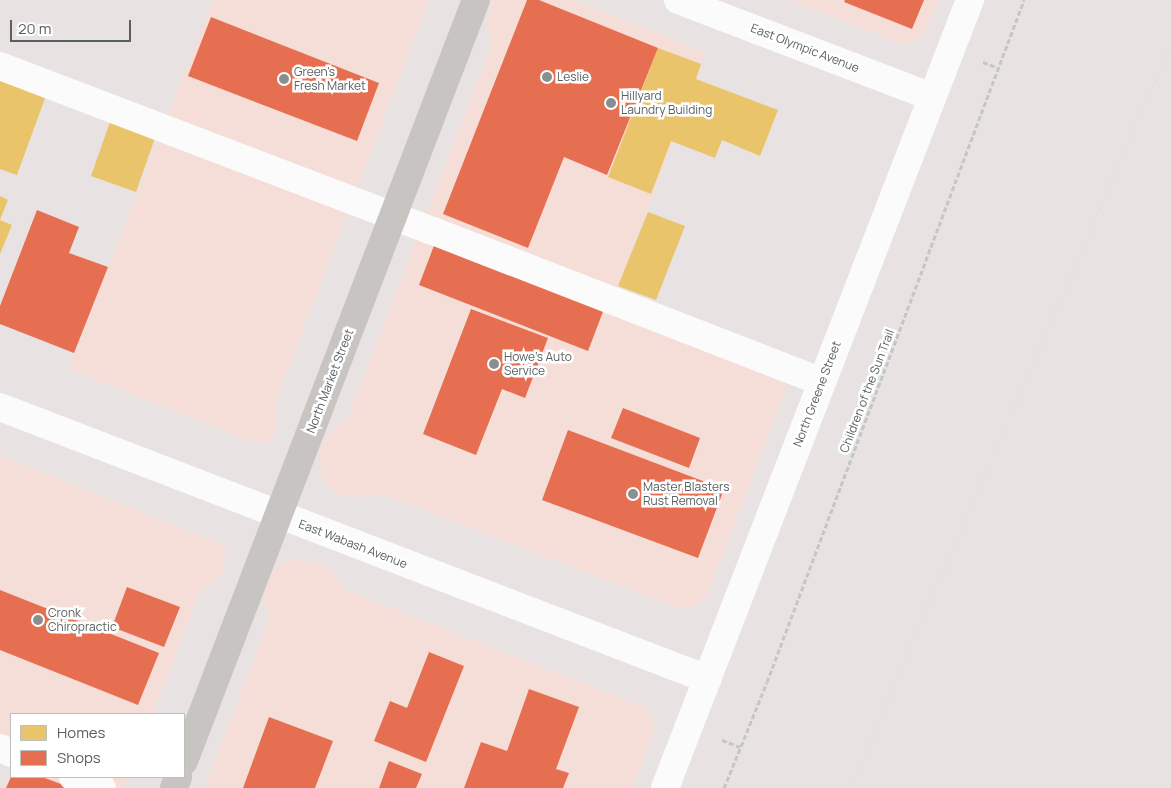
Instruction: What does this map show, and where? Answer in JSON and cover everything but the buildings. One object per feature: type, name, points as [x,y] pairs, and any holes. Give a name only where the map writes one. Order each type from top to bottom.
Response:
[{"type":"main road","name":"North Market Street","points":[[185,758],[476,0]]},
{"type":"street","name":"East Olympic Avenue","points":[[678,0],[714,6],[932,97]]},
{"type":"street","name":"North Greene Street","points":[[665,788],[970,0]]},
{"type":"street","points":[[0,66],[393,215],[822,382]]},
{"type":"street","name":"East Wabash Avenue","points":[[0,407],[707,678]]},
{"type":"street","points":[[76,778],[102,788]]},
{"type":"path","name":"Children of the Sun Trail","points":[[724,788],[1024,0]]},
{"type":"shaded area","points":[[213,0],[429,0],[276,401],[276,433],[270,440],[262,442],[240,437],[68,369]]},
{"type":"shaded area","points":[[491,0],[574,0],[706,52],[617,292],[796,363],[708,593],[704,600],[686,609],[673,606],[385,495],[355,497],[339,495],[327,486],[322,477],[318,457],[320,450],[329,433],[347,419],[350,412],[489,51],[490,41],[487,23]]},
{"type":"shaded area","points":[[790,0],[938,0],[924,35],[913,43],[902,44]]},
{"type":"shaded area","points":[[0,455],[224,547],[226,563],[221,575],[200,592],[153,713],[10,713],[10,739],[0,734]]},
{"type":"shaded area","points":[[301,559],[324,565],[346,590],[646,708],[655,722],[654,730],[633,788],[204,788],[268,623],[269,615],[263,594],[267,580],[272,571],[281,564]]},
{"type":"shaded area","points":[[10,773],[10,778],[129,778],[125,788],[4,788]]},
{"type":"railway","points":[[850,788],[1171,44]]},
{"type":"place","name":"Leslie","points":[[547,77]]},
{"type":"place","name":"Green's Fresh Market","points":[[284,79]]},
{"type":"place","name":"Hillyard Laundry Building","points":[[611,103]]},
{"type":"place","name":"Howe's Auto Service","points":[[494,364]]},
{"type":"place","name":"Master Blasters Rust Removal","points":[[633,494]]},
{"type":"place","name":"Cronk Chiropractic","points":[[38,620]]}]
